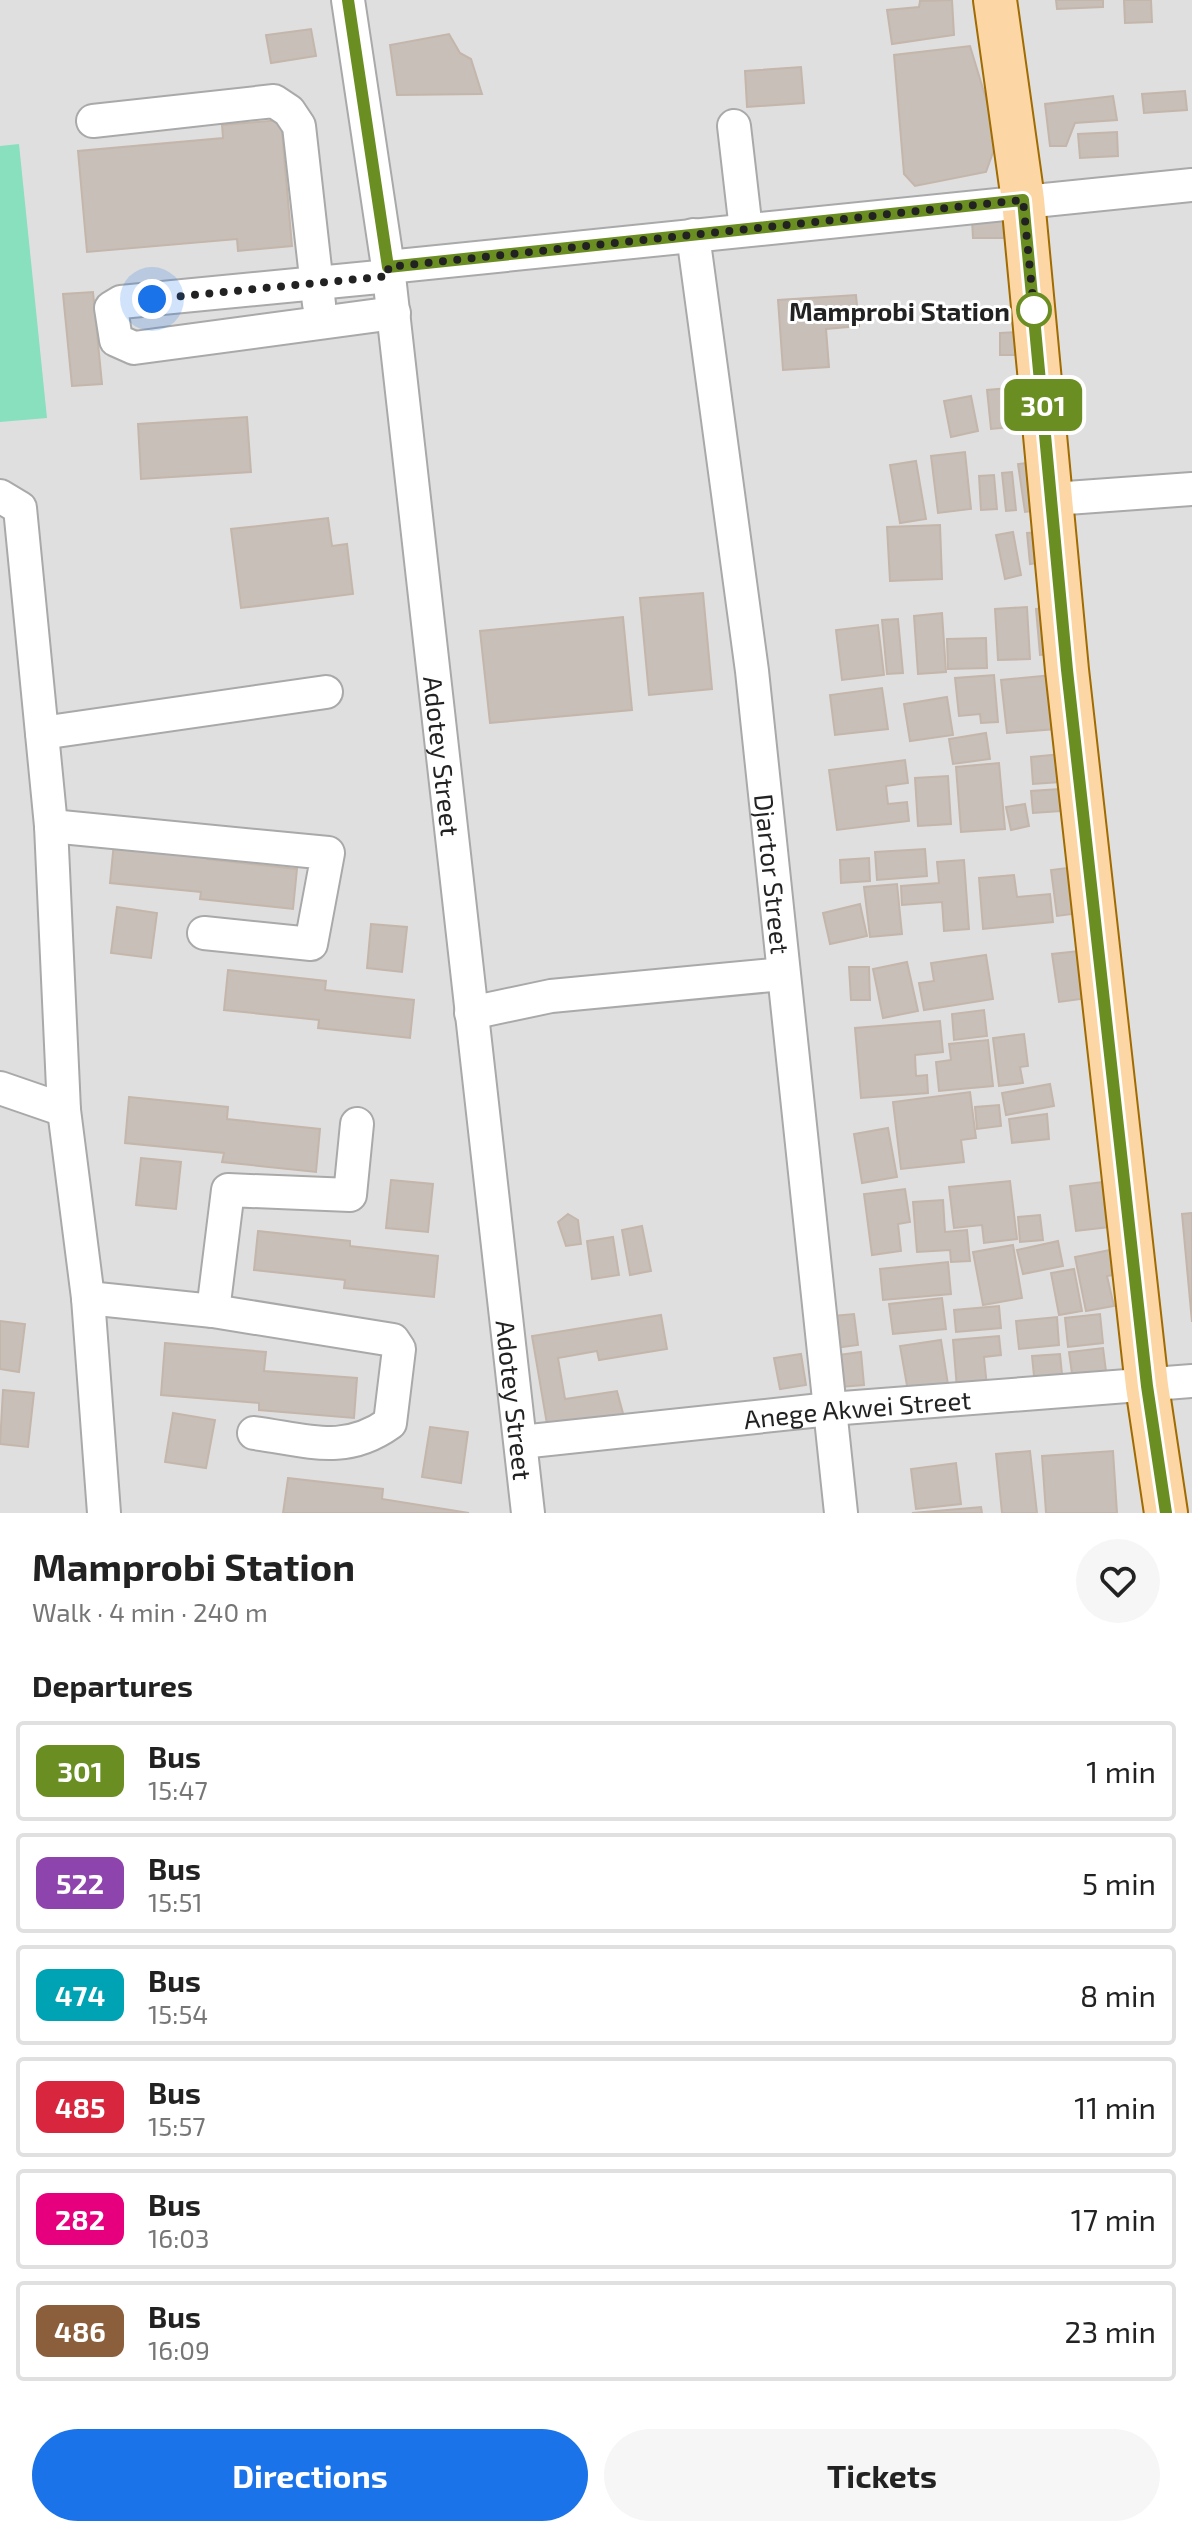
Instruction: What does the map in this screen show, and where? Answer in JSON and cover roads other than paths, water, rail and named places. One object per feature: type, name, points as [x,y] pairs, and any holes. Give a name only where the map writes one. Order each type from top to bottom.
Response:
[{"type":"main road","points":[[995,0],[1023,200],[1067,670],[1147,1386],[1166,1513]]},
{"type":"street","name":"Adotey Street","points":[[348,0],[394,313],[528,1513]]},
{"type":"street","points":[[93,121],[274,101],[289,111],[299,126],[321,323]]},
{"type":"street","points":[[734,126],[746,230]]},
{"type":"street","points":[[394,313],[134,348],[116,340],[111,308],[121,302],[316,283],[693,235],[1192,185]]},
{"type":"street","name":"Djartor Street","points":[[693,235],[752,671],[841,1513]]},
{"type":"street","points":[[215,292],[223,336]]},
{"type":"street","points":[[1053,499],[1192,489]]},
{"type":"street","points":[[0,496],[20,508],[51,826],[64,1110],[88,1298],[104,1513]]},
{"type":"street","points":[[42,733],[326,692]]},
{"type":"street","points":[[51,826],[328,853],[311,944],[204,933]]},
{"type":"street","points":[[471,1013],[551,996],[783,974]]},
{"type":"street","points":[[0,1088],[64,1110]]},
{"type":"street","points":[[213,1311],[228,1190],[350,1195],[357,1124]]},
{"type":"street","points":[[88,1298],[213,1311],[393,1340],[399,1349],[390,1423],[369,1438],[343,1444],[254,1433]]},
{"type":"street","name":"Anege Akwei Street","points":[[521,1442],[830,1409],[1192,1381]]},
{"type":"place","name":"Mamprobi Station","points":[[1034,310]]}]
